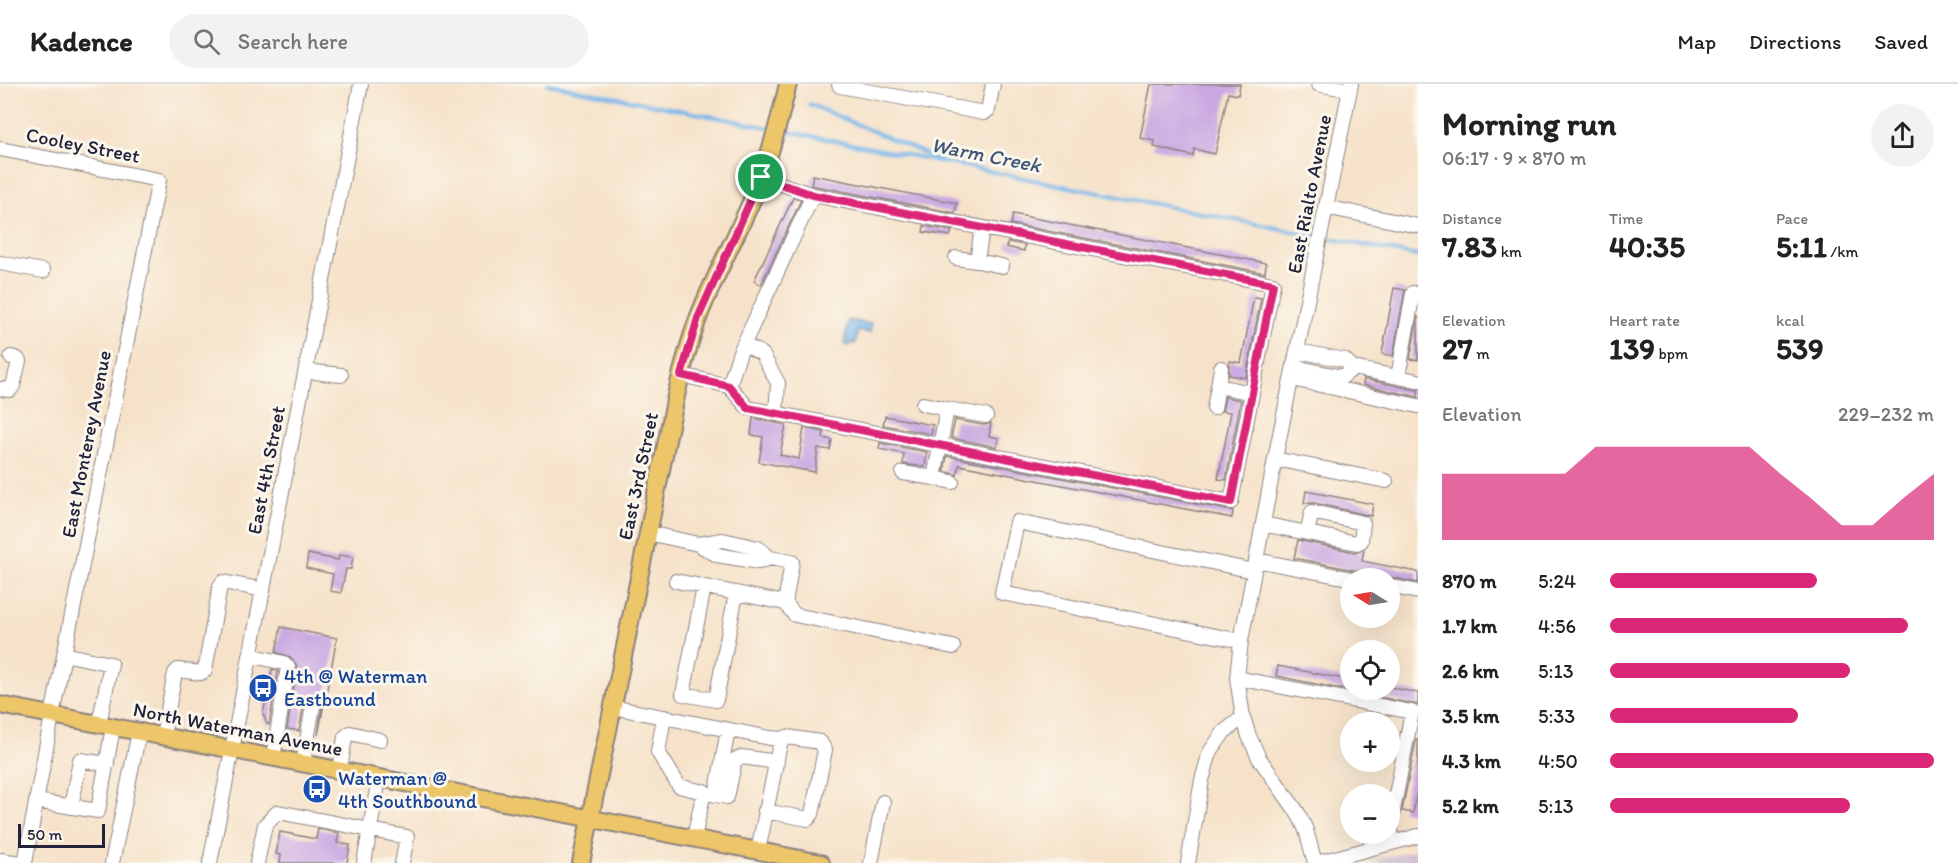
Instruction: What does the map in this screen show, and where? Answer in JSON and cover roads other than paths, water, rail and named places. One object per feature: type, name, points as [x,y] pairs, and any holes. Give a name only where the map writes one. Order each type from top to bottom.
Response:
[{"type":"main road","name":"East 3rd Street","points":[[581,863],[681,375],[698,318],[761,177],[772,146],[788,84]]},
{"type":"main road","name":"North Waterman Avenue","points":[[0,705],[590,817],[694,838],[767,856],[813,862]]},
{"type":"street","name":"East 4th Street","points":[[210,863],[361,84]]},
{"type":"street","points":[[839,84],[984,113],[988,110],[993,84]]},
{"type":"street","points":[[1318,84],[1351,87]]},
{"type":"street","name":"East Rialto Avenue","points":[[1316,863],[1298,813],[1259,758],[1242,717],[1237,678],[1241,641],[1275,459],[1351,87]]},
{"type":"street","name":"Cooley Street","points":[[0,149],[159,180]]},
{"type":"street","points":[[681,375],[729,386],[748,408],[1231,502],[1273,284],[813,195],[761,177]]},
{"type":"street","name":"East Monterey Avenue","points":[[23,863],[159,180]]},
{"type":"street","points":[[729,386],[744,344],[813,195]]},
{"type":"street","points":[[1325,213],[1418,226]]},
{"type":"street","points":[[977,261],[982,228]]},
{"type":"street","points":[[956,258],[1002,266]]},
{"type":"street","points":[[0,263],[43,271]]},
{"type":"street","points":[[1398,377],[1413,294]]},
{"type":"street","points":[[744,344],[762,354],[778,383],[776,414]]},
{"type":"street","points":[[1298,351],[1345,360],[1353,368],[1418,381]]},
{"type":"street","points":[[0,389],[10,390],[14,386],[19,361],[11,357]]},
{"type":"street","points":[[1214,408],[1221,368]]},
{"type":"street","points":[[1293,373],[1342,377],[1353,368]]},
{"type":"street","points":[[306,370],[341,375]]},
{"type":"street","points":[[1293,373],[1418,406]]},
{"type":"street","points":[[1218,386],[1252,393]]},
{"type":"street","points":[[923,404],[986,416]]},
{"type":"street","points":[[934,478],[947,409]]},
{"type":"street","points":[[1275,459],[1386,481]]},
{"type":"street","points":[[903,473],[952,482]]},
{"type":"street","points":[[1241,641],[1002,593],[1017,522],[1255,566],[1340,577]]},
{"type":"street","points":[[1263,524],[1307,533]]},
{"type":"street","points":[[648,533],[698,544],[723,540],[758,548],[770,558],[792,562],[785,603]]},
{"type":"street","points":[[163,736],[175,673],[178,670],[201,673],[205,670],[220,586],[223,582],[263,590]]},
{"type":"street","points":[[676,582],[785,603],[795,615],[953,647]]},
{"type":"street","points":[[704,587],[684,694],[716,700],[736,593]]},
{"type":"street","points":[[1400,588],[1418,592]]},
{"type":"street","points":[[36,801],[98,811],[106,764],[106,725],[111,664],[64,654]]},
{"type":"street","points":[[250,655],[284,663],[288,667],[273,758]]},
{"type":"street","points":[[1237,678],[1412,712],[1398,784]]},
{"type":"street","points":[[303,763],[314,706]]},
{"type":"street","points":[[612,707],[781,739],[787,736],[820,742],[825,750],[812,814],[808,819],[765,811]]},
{"type":"street","points":[[664,717],[658,752],[679,786],[727,797],[735,760],[742,757],[777,762]]},
{"type":"street","points":[[1188,863],[1202,780],[1210,752],[1224,732],[1242,717]]},
{"type":"street","points":[[694,838],[728,730]]},
{"type":"street","points":[[112,863],[139,732]]},
{"type":"street","points":[[340,770],[345,737],[350,733],[380,740]]},
{"type":"street","points":[[767,856],[765,811],[781,739]]},
{"type":"street","points":[[71,807],[80,760],[106,764]]},
{"type":"street","points":[[364,863],[379,778]]},
{"type":"street","points":[[871,863],[883,802]]},
{"type":"street","points":[[257,863],[265,825],[278,812],[407,837],[402,863]]},
{"type":"street","points":[[1400,840],[1418,836]]},
{"type":"street","points":[[1316,863],[1386,844]]},
{"type":"street","points":[[0,860],[23,863]]},
{"type":"water","points":[[848,320],[871,324],[870,333],[858,331],[855,344],[851,343],[850,346],[844,344]]},
{"type":"waterway","name":"Warm Creek","points":[[548,84],[771,128]]},
{"type":"waterway","points":[[809,104],[940,160]]},
{"type":"waterway","name":"Warm Creek","points":[[781,130],[1418,256]]},
{"type":"place","name":"4th @ Waterman Eastbound","points":[[263,688]]},
{"type":"place","name":"Waterman @ 4th Southbound","points":[[317,789]]}]
